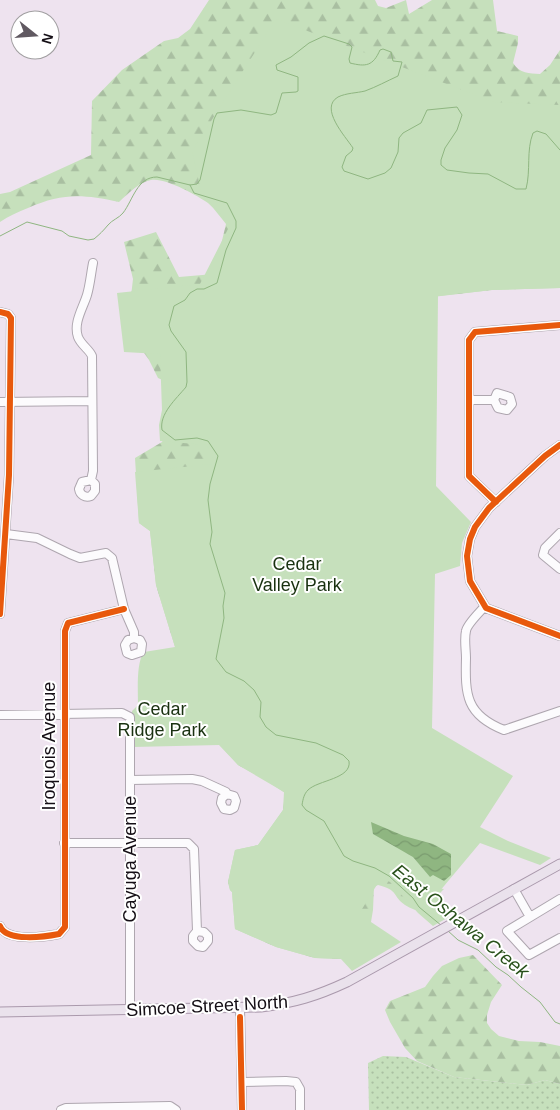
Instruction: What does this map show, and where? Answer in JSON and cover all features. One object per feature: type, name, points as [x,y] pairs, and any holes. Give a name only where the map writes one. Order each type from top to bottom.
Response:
[{"type":"main road","name":"Simcoe Street North","points":[[0,1012],[240,1007],[288,1004],[348,982],[560,864]]},
{"type":"street","points":[[91,480],[93,471],[92,356],[79,340],[77,333],[79,314],[88,293],[93,263]]},
{"type":"street","points":[[0,312],[8,314],[11,318],[10,475],[0,614]]},
{"type":"street","points":[[496,502],[469,476],[469,340],[475,332],[560,325]]},
{"type":"street","points":[[469,400],[494,400]]},
{"type":"street","points":[[0,402],[92,401]]},
{"type":"street","points":[[560,445],[545,456],[489,508],[476,526],[467,548],[467,565],[470,581],[486,608],[560,636]]},
{"type":"street","points":[[560,533],[544,548],[543,556],[560,569]]},
{"type":"street","points":[[6,534],[37,538],[80,558],[106,553],[109,555],[112,558],[124,610],[134,632],[134,638]]},
{"type":"street","points":[[485,606],[466,630],[466,686],[475,712],[490,725],[504,730],[560,710]]},
{"type":"street","name":"Iroquois Avenue","points":[[1,929],[9,936],[50,936],[59,934],[65,927],[65,626],[68,623],[124,610]]},
{"type":"street","name":"Cayuga Avenue","points":[[64,714],[122,713],[128,715],[130,720],[130,1010]]},
{"type":"street","points":[[0,715],[64,714]]},
{"type":"street","points":[[130,780],[196,780],[223,790],[227,794]]},
{"type":"street","points":[[64,843],[184,842],[191,845],[194,849],[197,931]]},
{"type":"street","points":[[514,889],[530,917]]},
{"type":"street","points":[[560,899],[507,931],[529,955],[560,938]]},
{"type":"street","points":[[240,1007],[242,1110]]},
{"type":"street","points":[[242,1082],[286,1080],[296,1082],[300,1090],[300,1110]]},
{"type":"street","points":[[61,1110],[66,1108],[170,1106],[176,1110]]},
{"type":"green space","name":"Cedar Valley Park","points":[[209,0],[375,0],[378,6],[386,8],[406,0],[409,14],[432,0],[493,0],[497,31],[518,36],[513,63],[516,67],[525,72],[540,74],[550,65],[560,50],[560,288],[492,290],[424,298],[422,522],[436,888],[444,889],[440,893],[444,914],[409,908],[392,891],[378,885],[374,887],[370,928],[341,959],[315,958],[276,947],[235,929],[232,892],[228,882],[235,850],[258,845],[283,810],[285,793],[238,765],[218,745],[175,647],[156,585],[150,531],[139,523],[135,458],[162,442],[187,391],[158,378],[138,344],[128,322],[133,279],[124,242],[156,232],[179,277],[214,274],[226,224],[208,203],[189,191],[157,180],[142,183],[119,202],[83,196],[62,197],[40,203],[0,222],[0,194],[10,192],[91,155],[92,101],[122,70],[164,41],[178,38],[190,29]]},
{"type":"green space","name":"Cedar Valley Park","points":[[276,19],[494,102],[560,105],[560,288],[492,290],[438,296],[436,486],[471,522],[462,543],[460,566],[435,574],[432,728],[513,776],[480,827],[508,841],[551,858],[540,865],[480,843],[439,892],[449,917],[433,926],[418,913],[390,882],[381,878],[359,914],[401,942],[352,971],[341,959],[315,958],[276,947],[235,929],[232,892],[228,882],[235,850],[258,845],[283,810],[284,792],[238,765],[219,745],[133,747],[132,711],[138,705],[138,677],[141,657],[144,652],[175,647],[156,585],[150,531],[139,523],[135,472],[212,464],[213,456],[206,445],[160,441],[159,425],[162,410],[160,354],[124,352],[117,293],[200,284],[230,225],[201,191],[192,151]]},
{"type":"green space","points":[[473,955],[502,985],[491,1002],[487,1015],[487,1023],[491,1029],[499,1036],[519,1041],[540,1042],[560,1046],[560,1084],[545,1080],[527,1085],[454,1077],[417,1061],[405,1048],[385,1010],[390,1001],[425,987],[442,966],[459,958]]},
{"type":"green space","points":[[383,1056],[406,1057],[454,1077],[527,1085],[545,1080],[560,1084],[560,1110],[369,1110],[368,1063]]},
{"type":"water","points":[[371,822],[404,836],[433,844],[451,854],[451,875],[444,881],[433,875],[430,877],[413,857],[373,834]]},
{"type":"waterway","points":[[0,236],[27,222],[62,231],[69,236],[88,240],[94,239],[123,213],[136,190],[150,178],[157,177],[190,185],[197,184],[200,180],[217,113],[241,110],[271,115],[276,113],[282,93],[298,91],[298,77],[277,70],[276,65],[291,57],[309,43],[324,36],[349,44],[352,47],[350,63],[368,64],[383,49],[391,52],[393,61],[402,62],[398,76],[365,91],[338,97],[333,102],[331,108],[335,122],[353,148],[346,156],[342,167],[344,171],[368,179],[385,173],[391,168],[398,152],[399,138],[403,133],[421,123],[427,110],[457,107],[462,115],[457,130],[445,148],[441,160],[441,165],[447,170],[488,174],[516,189],[526,189],[533,133],[537,131],[546,134],[560,150]]},
{"type":"waterway","name":"East Oshawa Creek","points":[[190,185],[194,193],[227,203],[236,221],[236,228],[226,250],[217,283],[204,289],[197,289],[190,293],[185,300],[174,306],[169,325],[171,331],[186,352],[187,382],[186,387],[173,402],[163,418],[162,424],[162,430],[175,440],[197,438],[208,441],[218,456],[210,484],[208,500],[212,532],[210,544],[225,593],[224,618],[216,659],[226,672],[244,681],[254,690],[261,702],[260,717],[266,727],[276,735],[316,743],[343,755],[349,761],[349,767],[345,772],[308,790],[302,805],[306,810],[324,821],[344,856],[375,868],[389,876],[413,898],[419,907],[442,926]]},
{"type":"waterway","name":"East Oshawa Creek","points":[[447,930],[458,940],[478,950],[540,1002],[555,1022],[560,1024]]},
{"type":"cycle path","points":[[0,312],[8,314],[11,318],[9,475],[0,614]]},
{"type":"cycle path","points":[[496,502],[469,476],[469,340],[475,332],[560,325]]},
{"type":"cycle path","points":[[560,445],[545,456],[489,508],[475,527],[470,539],[467,556],[470,581],[486,608],[560,636]]},
{"type":"cycle path","points":[[0,926],[10,934],[26,937],[59,934],[65,927],[65,631],[68,623],[124,609]]},
{"type":"cycle path","points":[[240,1017],[242,1110]]},
{"type":"park label","name":"Cedar Ridge Park","points":[[162,720]]}]
